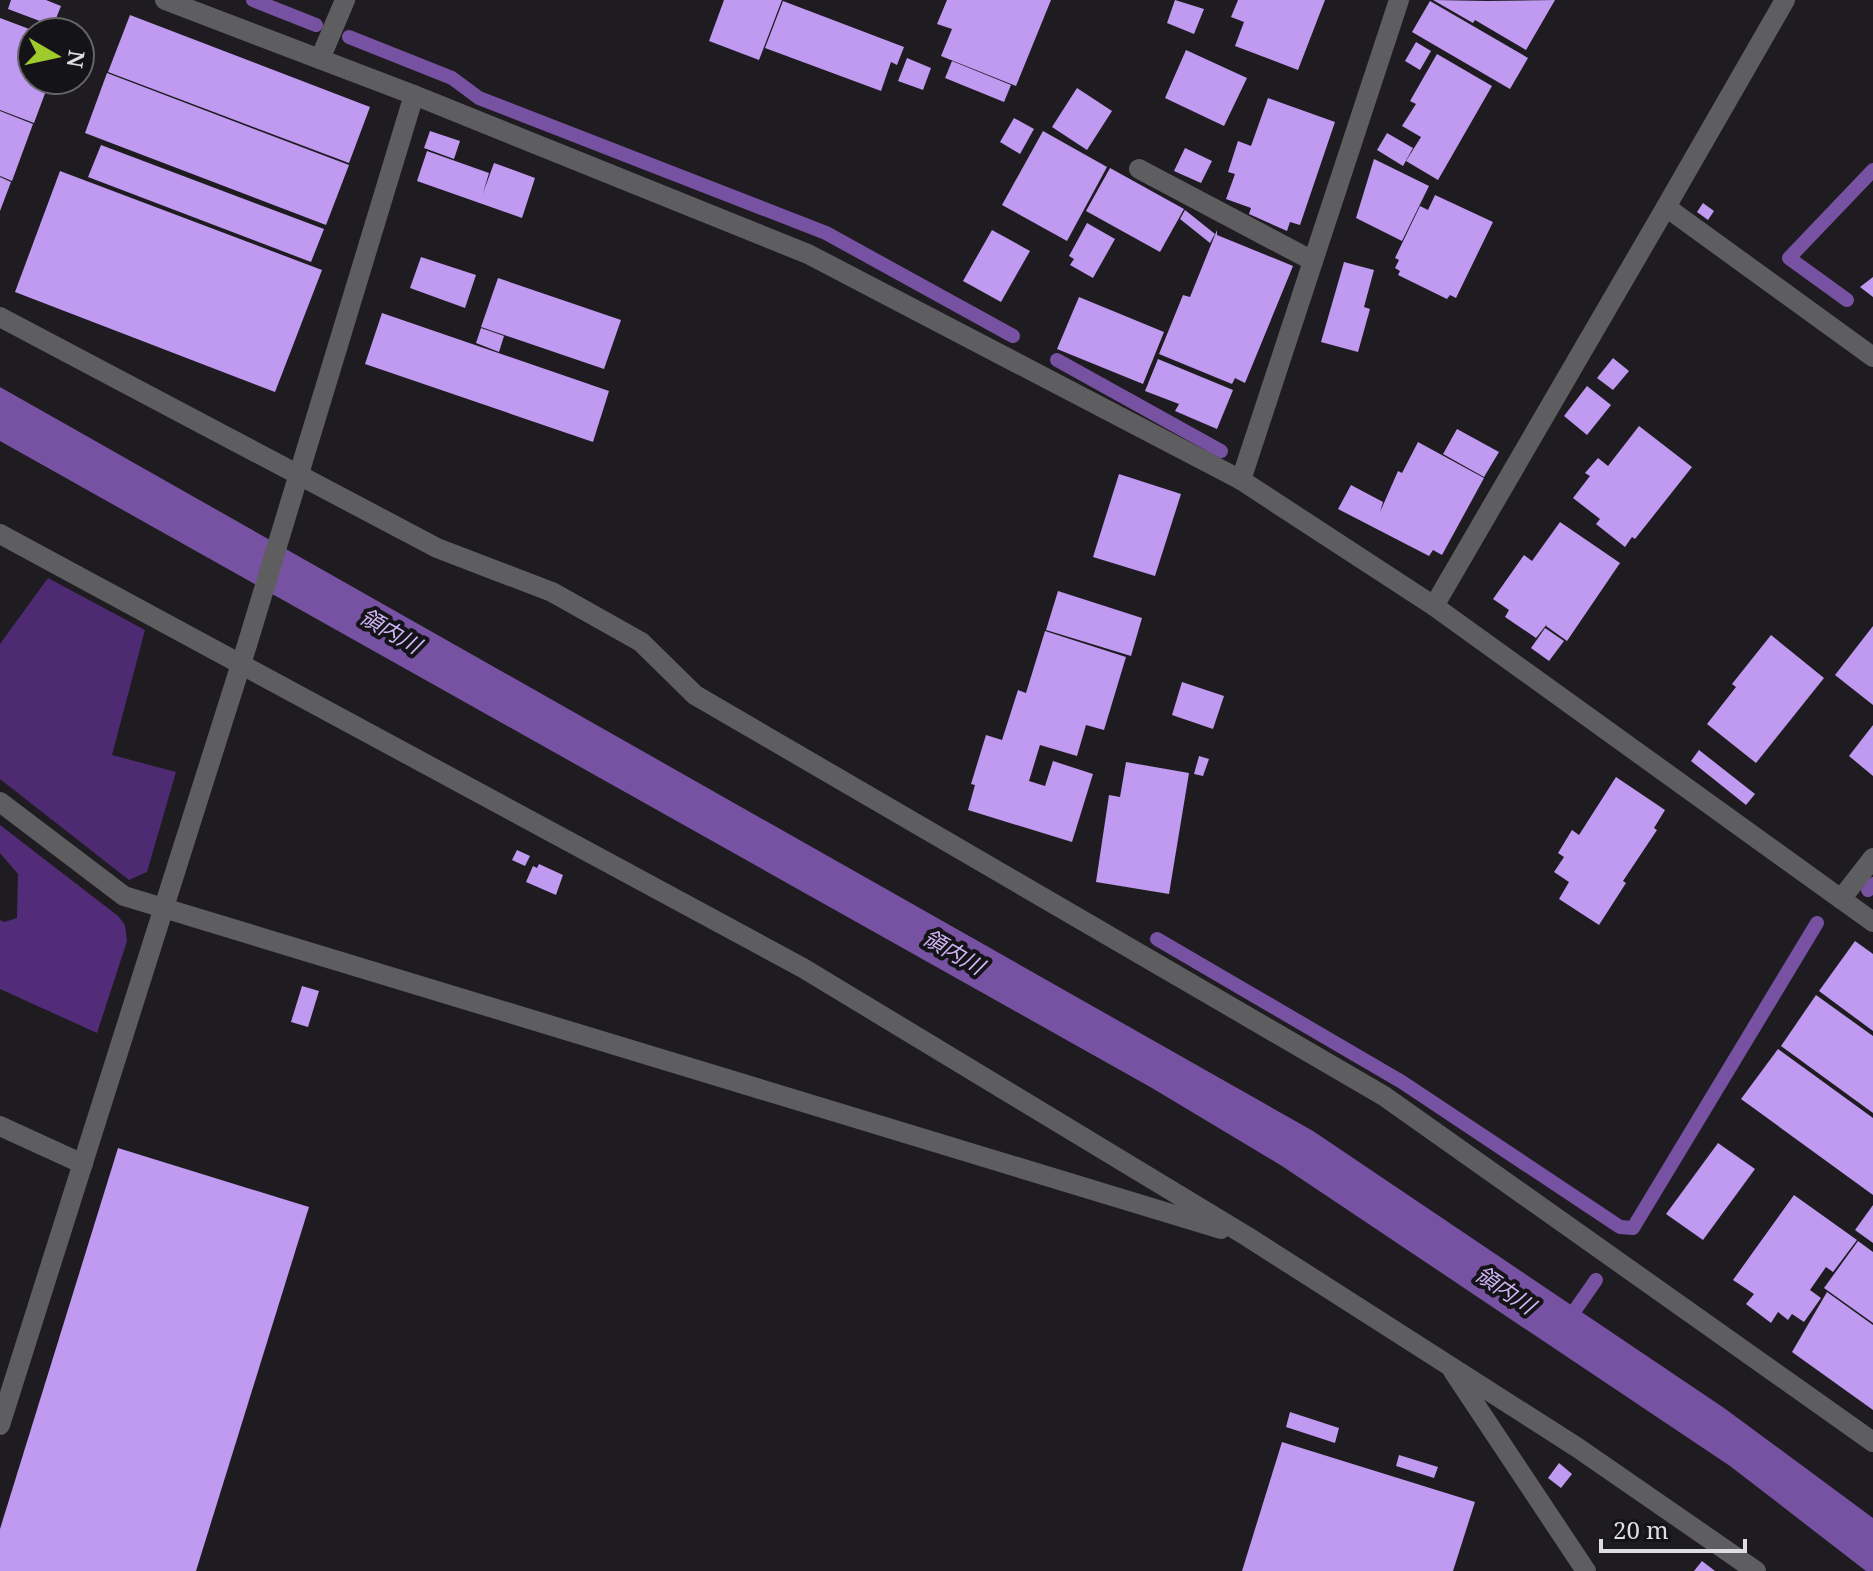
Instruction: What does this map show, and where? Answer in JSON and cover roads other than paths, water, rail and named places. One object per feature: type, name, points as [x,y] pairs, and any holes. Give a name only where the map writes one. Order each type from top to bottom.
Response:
[{"type":"street","points":[[165,0],[414,95],[808,254],[1241,480],[1434,606],[1873,922]]},
{"type":"street","points":[[320,59],[345,0]]},
{"type":"street","points":[[1241,480],[1399,0]]},
{"type":"street","points":[[1434,606],[1785,0]]},
{"type":"street","points":[[0,1425],[244,654],[414,95]]},
{"type":"street","points":[[1139,169],[1313,261]]},
{"type":"street","points":[[1666,207],[1873,357]]},
{"type":"street","points":[[0,317],[298,480],[437,548],[552,592],[641,642],[695,695],[1384,1096],[1873,1442]]},
{"type":"street","points":[[0,534],[244,654],[803,968],[1248,1237],[1578,1448],[1756,1571]]},
{"type":"street","points":[[0,802],[124,896],[1248,1237]]},
{"type":"street","points":[[1841,899],[1873,858]]},
{"type":"street","points":[[0,1126],[83,1164]]},
{"type":"street","points":[[1449,1365],[1586,1571]]},
{"type":"water","name":"領内川","points":[[0,387],[1313,1131],[1724,1408],[1873,1518],[1873,1571],[1866,1571],[1730,1466],[1282,1166],[1152,1088],[0,441]]},
{"type":"waterway","points":[[253,0],[316,25]]},
{"type":"waterway","points":[[349,37],[452,78],[479,98],[826,233],[1013,336]]},
{"type":"waterway","points":[[1847,300],[1789,258],[1873,170]]},
{"type":"waterway","points":[[1057,360],[1221,451]]},
{"type":"waterway","points":[[1868,890],[1873,884]]},
{"type":"waterway","points":[[1157,939],[1402,1082],[1620,1227],[1633,1228],[1817,923]]},
{"type":"waterway","points":[[1566,1323],[1596,1280]]}]
